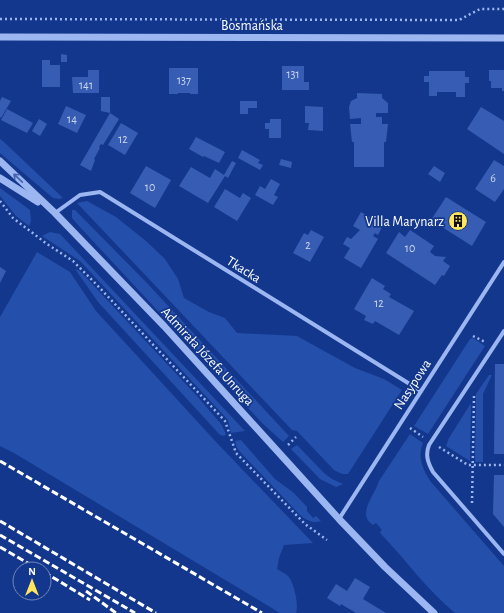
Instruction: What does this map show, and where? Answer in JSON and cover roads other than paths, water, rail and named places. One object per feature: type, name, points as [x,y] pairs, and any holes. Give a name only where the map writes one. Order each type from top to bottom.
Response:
[{"type":"street","name":"Bosmańska","points":[[0,37],[504,38]]},
{"type":"street","name":"Admirała Józefa Unruga","points":[[0,161],[55,213],[164,326],[339,519],[385,567],[434,613]]},
{"type":"street","name":"Admirała Józefa Unruga","points":[[0,178],[55,213]]},
{"type":"street","name":"Tkacka","points":[[55,213],[80,195],[100,192],[421,391]]},
{"type":"street","name":"Nasypowa","points":[[339,519],[504,262]]},
{"type":"street","points":[[504,331],[431,442],[427,452],[428,463],[433,472],[504,554]]},
{"type":"railway","points":[[0,461],[262,613]]},
{"type":"railway","points":[[0,521],[156,613]]},
{"type":"railway","points":[[0,535],[135,613]]},
{"type":"railway","points":[[0,547],[24,561]]},
{"type":"railway","points":[[52,577],[90,600]]},
{"type":"railway","points":[[86,591],[116,613]]},
{"type":"place","name":"Villa Marynarz","points":[[458,221]]}]
